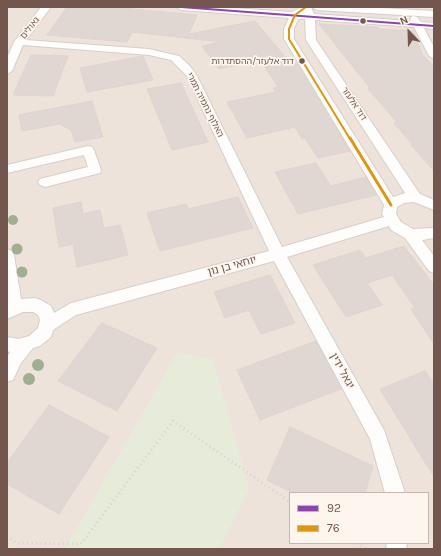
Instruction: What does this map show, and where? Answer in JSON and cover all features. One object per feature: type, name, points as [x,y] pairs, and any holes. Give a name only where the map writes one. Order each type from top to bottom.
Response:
[{"type":"street","name":"גאולים","points":[[7,71],[19,42],[46,7]]},
{"type":"street","points":[[181,7],[295,15],[308,10],[427,25]]},
{"type":"street","points":[[317,7],[410,12],[420,10],[434,14]]},
{"type":"street","name":"דוד אלעזר","points":[[308,10],[311,40],[414,197]]},
{"type":"street","points":[[420,10],[427,25],[434,56]]},
{"type":"street","name":"דוד אלעזר","points":[[253,12],[278,22],[286,30],[289,39],[391,205]]},
{"type":"street","points":[[410,12],[427,25]]},
{"type":"street","points":[[289,39],[289,28],[295,15]]},
{"type":"street","name":"האלוף נחמיה תמרי","points":[[19,42],[148,52],[175,58],[192,76],[278,254]]},
{"type":"street","points":[[7,169],[88,150],[95,170],[45,182]]},
{"type":"street","points":[[434,205],[414,197],[401,198],[391,205],[389,209],[391,220],[402,230],[419,236],[434,233]]},
{"type":"street","name":"יוחאי בן נון","points":[[27,344],[40,337],[47,326],[71,310],[278,254],[391,220]]},
{"type":"street","points":[[410,234],[434,267]]},
{"type":"street","name":"יגאל ידין","points":[[278,254],[378,436],[395,492]]},
{"type":"street","points":[[7,255],[11,310]]},
{"type":"street","name":"יוחאי בן נון","points":[[11,310],[29,304],[41,307],[71,310]]},
{"type":"street","points":[[41,307],[47,315],[47,326]]},
{"type":"street","points":[[7,344],[19,346],[27,344]]},
{"type":"street","points":[[7,374],[15,358],[27,344]]},
{"type":"path","points":[[7,536],[16,543],[82,544],[173,421],[289,501]]},
{"type":"shaded area","points":[[7,7],[434,7],[434,549],[7,549]]},
{"type":"green space","points":[[177,353],[213,359],[249,489],[219,549],[65,549]]},
{"type":"building","points":[[67,7],[111,7],[197,15],[189,34],[255,21],[292,65],[297,64],[350,151],[318,158],[305,138],[302,139],[295,127],[247,138],[227,102],[276,92],[273,88],[278,87],[260,60],[219,69],[202,46],[222,42],[132,32],[127,42],[47,35]]},
{"type":"building","points":[[319,24],[378,27],[378,29],[414,31],[422,54],[434,67],[434,171],[411,145],[413,145],[394,123],[397,122],[368,89],[370,88]]},
{"type":"building","points":[[31,55],[68,56],[53,96],[13,95]]},
{"type":"building","points":[[143,56],[153,80],[87,92],[80,68]]},
{"type":"building","points":[[181,83],[208,142],[172,150],[147,89]]},
{"type":"building","points":[[92,101],[103,137],[75,142],[71,130],[60,124],[22,131],[19,115]]},
{"type":"building","points":[[316,163],[331,186],[366,177],[376,195],[298,214],[275,172]]},
{"type":"building","points":[[238,197],[253,228],[160,251],[147,213],[186,204],[188,209]]},
{"type":"building","points":[[81,202],[83,214],[100,210],[104,228],[120,225],[128,255],[77,267],[73,244],[59,247],[53,208]]},
{"type":"building","points":[[404,246],[434,285],[434,344],[411,309],[415,308],[392,275],[367,283],[382,305],[346,317],[313,265],[360,250],[366,258]]},
{"type":"building","points":[[270,275],[295,323],[261,334],[249,310],[225,318],[214,292]]},
{"type":"building","points":[[102,323],[157,348],[117,411],[58,381]]},
{"type":"building","points":[[316,341],[341,389],[260,420],[237,370]]},
{"type":"building","points":[[425,371],[434,384],[434,477],[380,389]]},
{"type":"building","points":[[49,405],[109,437],[59,514],[7,484],[7,463]]},
{"type":"building","points":[[290,427],[373,466],[365,492],[291,492],[267,480]]},
{"type":"transit line","name":"92","points":[[181,7],[434,26]]},
{"type":"transit line","name":"76","points":[[306,7],[295,15],[289,29],[289,39],[391,205]]},
{"type":"place","name":"דוד אלעזר/ההסתדרות","points":[[302,61]]}]
